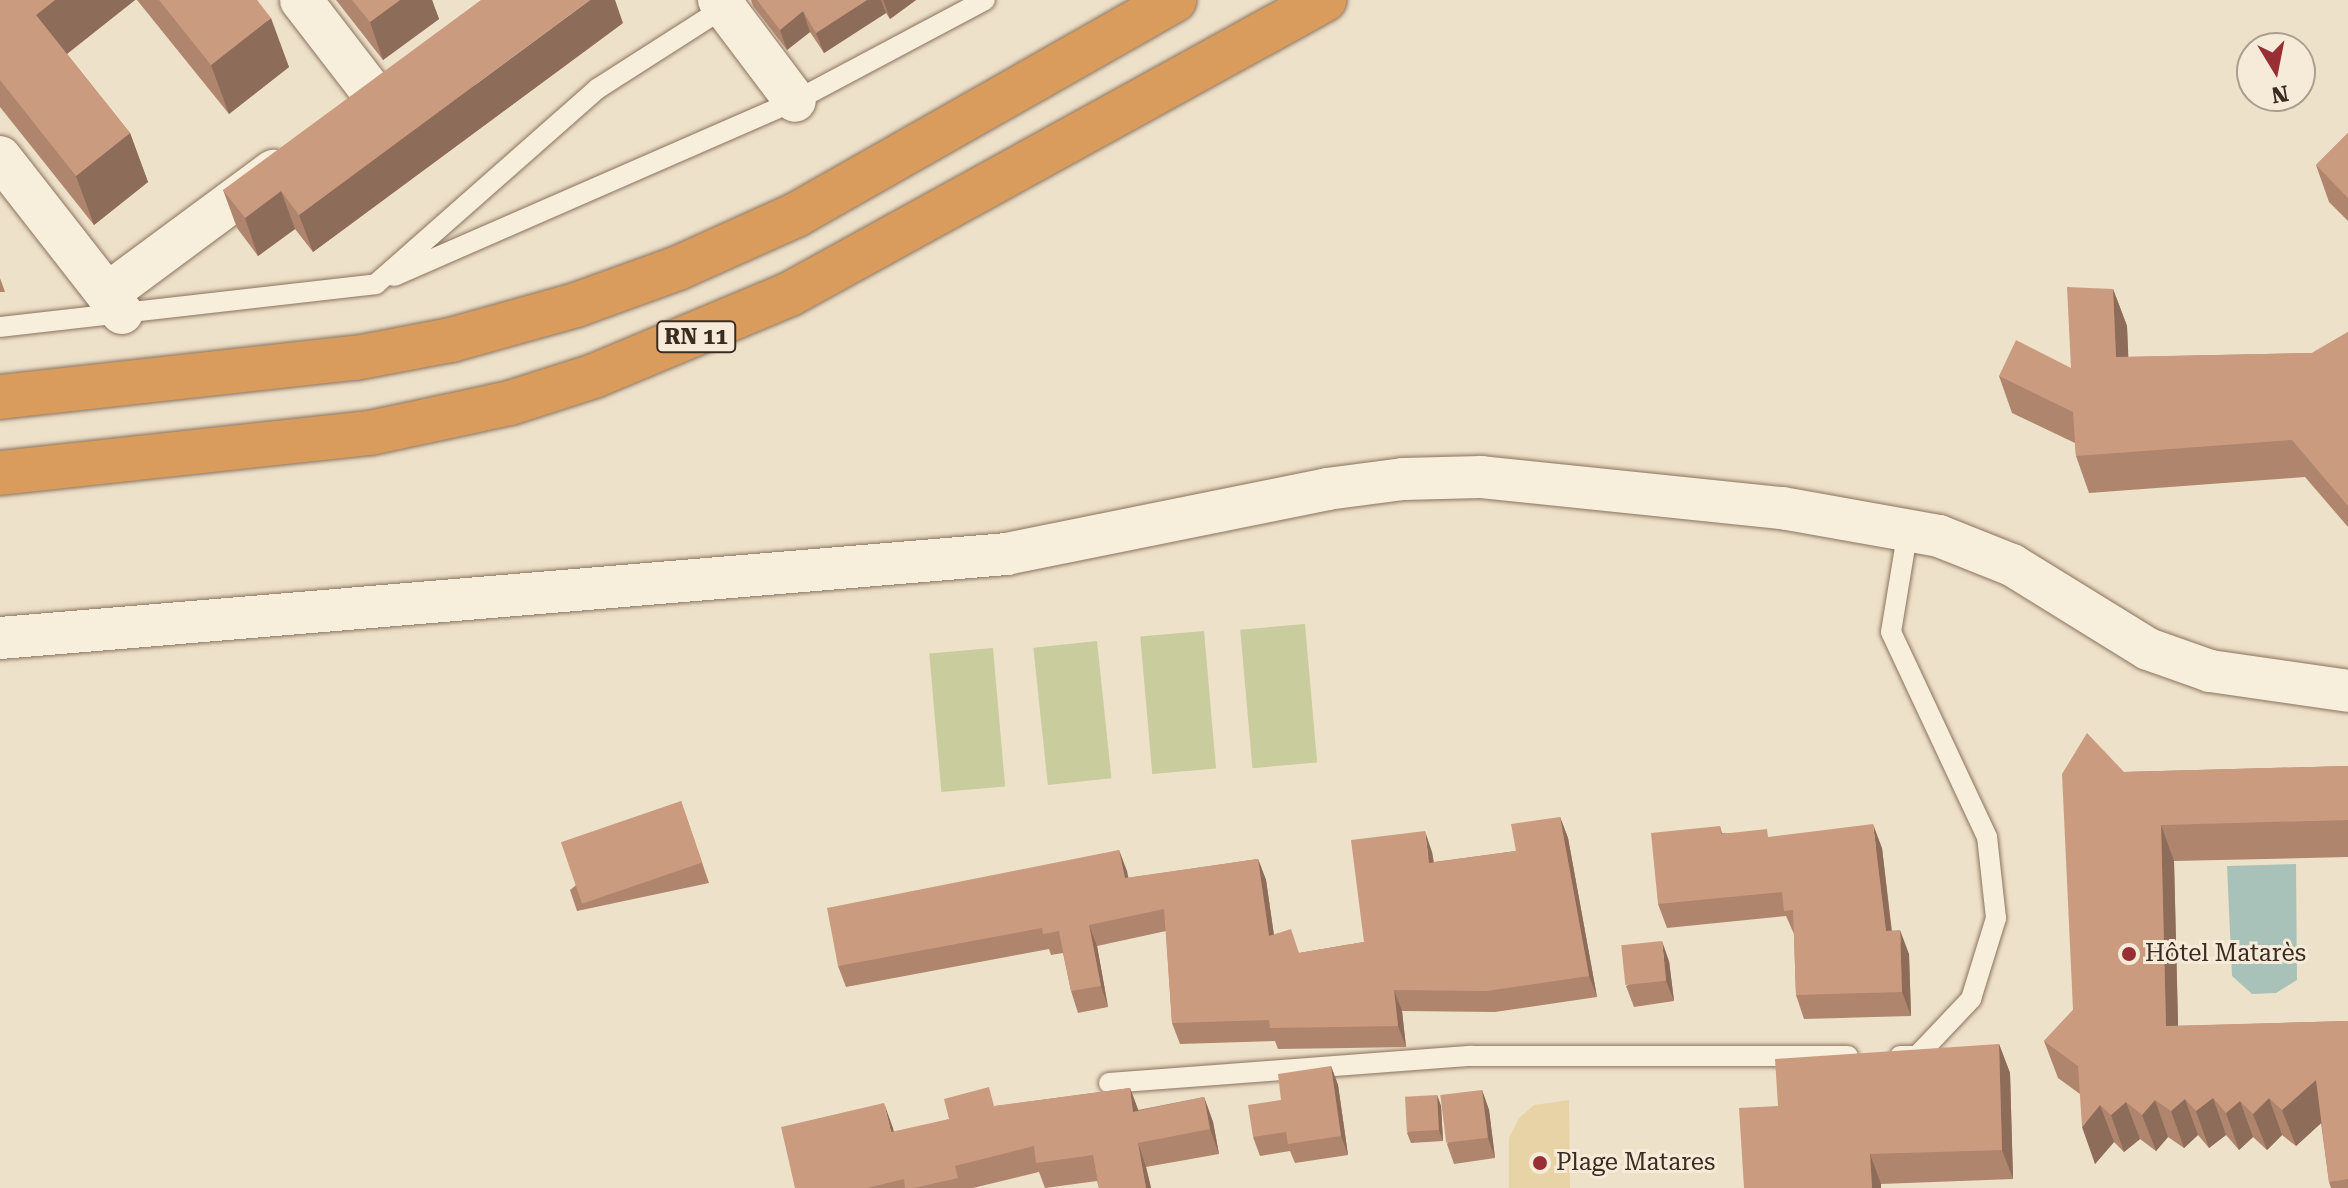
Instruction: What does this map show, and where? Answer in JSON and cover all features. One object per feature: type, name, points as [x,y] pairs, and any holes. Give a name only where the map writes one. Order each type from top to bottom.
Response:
[{"type":"highway","points":[[0,397],[356,358],[451,340],[576,305],[678,268],[796,215],[1174,0]]},
{"type":"highway","name":"RN 11","points":[[0,473],[370,433],[510,403],[594,376],[790,294],[1324,0]]},
{"type":"street","points":[[301,0],[375,96]]},
{"type":"street","points":[[727,2],[795,101]]},
{"type":"street","points":[[0,157],[114,304],[324,134],[411,70]]},
{"type":"street","points":[[0,638],[1006,554],[1327,489],[1403,479],[1481,477],[1782,508],[1908,529],[1980,550],[2012,565],[2148,649],[2210,671],[2348,691]]},
{"type":"lane","points":[[0,327],[114,304],[376,284],[795,101],[985,0]]},
{"type":"lane","points":[[376,284],[597,89],[727,2]]},
{"type":"lane","points":[[1109,1083],[1471,1056],[1917,1056],[1971,999],[1996,918],[1987,837],[1891,632],[1908,529]]},
{"type":"green space","points":[[1305,624],[1317,762],[1252,768],[1240,630]]},
{"type":"green space","points":[[1204,631],[1216,768],[1152,774],[1140,637]]},
{"type":"green space","points":[[1097,641],[1111,778],[1048,785],[1033,648]]},
{"type":"green space","points":[[993,648],[1005,786],[941,792],[929,654]]},
{"type":"sand","name":"Plage Matares","points":[[1569,1100],[1570,1188],[1509,1188],[1509,1138],[1519,1118],[1534,1105]]},
{"type":"water","points":[[2296,864],[2297,980],[2276,993],[2252,994],[2232,976],[2227,866]]},
{"type":"building","points":[[0,0],[55,0],[36,15],[130,133],[76,176],[0,80]]},
{"type":"building","points":[[159,0],[257,0],[271,18],[211,65]]},
{"type":"building","points":[[352,0],[400,0],[370,22]]},
{"type":"building","points":[[481,0],[590,0],[299,215],[281,191],[245,218],[223,190]]},
{"type":"building","points":[[757,0],[867,0],[816,33],[803,11],[780,30]]},
{"type":"building","points":[[2348,133],[2348,198],[2316,165]]},
{"type":"building","points":[[2067,287],[2113,289],[2116,357],[2312,353],[2348,332],[2348,506],[2292,440],[2076,456],[2073,412],[1999,376],[2016,340],[2071,368]]},
{"type":"building","name":"Hôtel Matarès","points":[[2087,733],[2124,772],[2348,766],[2348,820],[2161,825],[2166,1026],[2348,1021],[2348,1179],[2329,1182],[2316,1080],[2282,1110],[2269,1098],[2253,1114],[2240,1101],[2226,1113],[2213,1098],[2196,1111],[2185,1099],[2171,1111],[2155,1100],[2142,1115],[2126,1102],[2111,1115],[2100,1105],[2082,1127],[2078,1066],[2044,1041],[2073,1010],[2062,774]]},
{"type":"building","points":[[681,801],[702,862],[582,904],[561,842]]},
{"type":"building","points":[[1560,817],[1589,976],[1487,991],[1394,990],[1398,1026],[1270,1028],[1269,1020],[1172,1023],[1164,909],[1089,925],[1101,986],[1071,991],[1059,931],[1043,934],[1042,928],[838,966],[827,908],[1119,850],[1125,878],[1258,859],[1269,936],[1291,929],[1299,953],[1364,942],[1351,840],[1425,831],[1429,863],[1516,851],[1511,824]]},
{"type":"building","points":[[1873,824],[1886,931],[1900,930],[1902,992],[1796,995],[1793,910],[1784,911],[1782,892],[1658,904],[1651,833],[1720,826],[1721,834],[1767,829],[1768,837]]},
{"type":"building","points":[[1662,941],[1666,981],[1625,985],[1621,945]]},
{"type":"building","points":[[1999,1044],[2002,1150],[1870,1154],[1872,1188],[1744,1188],[1739,1108],[1778,1106],[1775,1059]]},
{"type":"building","points":[[1331,1066],[1341,1136],[1288,1144],[1286,1132],[1253,1137],[1248,1105],[1281,1100],[1278,1074]]},
{"type":"building","points":[[989,1087],[994,1106],[1130,1088],[1133,1112],[1204,1097],[1210,1129],[1138,1143],[1146,1188],[1099,1188],[1093,1155],[1036,1163],[1034,1146],[955,1166],[958,1178],[914,1188],[905,1188],[904,1179],[867,1188],[795,1188],[781,1127],[884,1103],[891,1132],[949,1119],[944,1099]]},
{"type":"building","points":[[1482,1090],[1488,1138],[1446,1143],[1440,1095]]},
{"type":"building","points":[[1437,1095],[1439,1130],[1407,1132],[1405,1097]]},
{"type":"place","name":"Hôtel Matarès","points":[[2129,954]]},
{"type":"place","name":"Plage Matares","points":[[1540,1163]]}]
